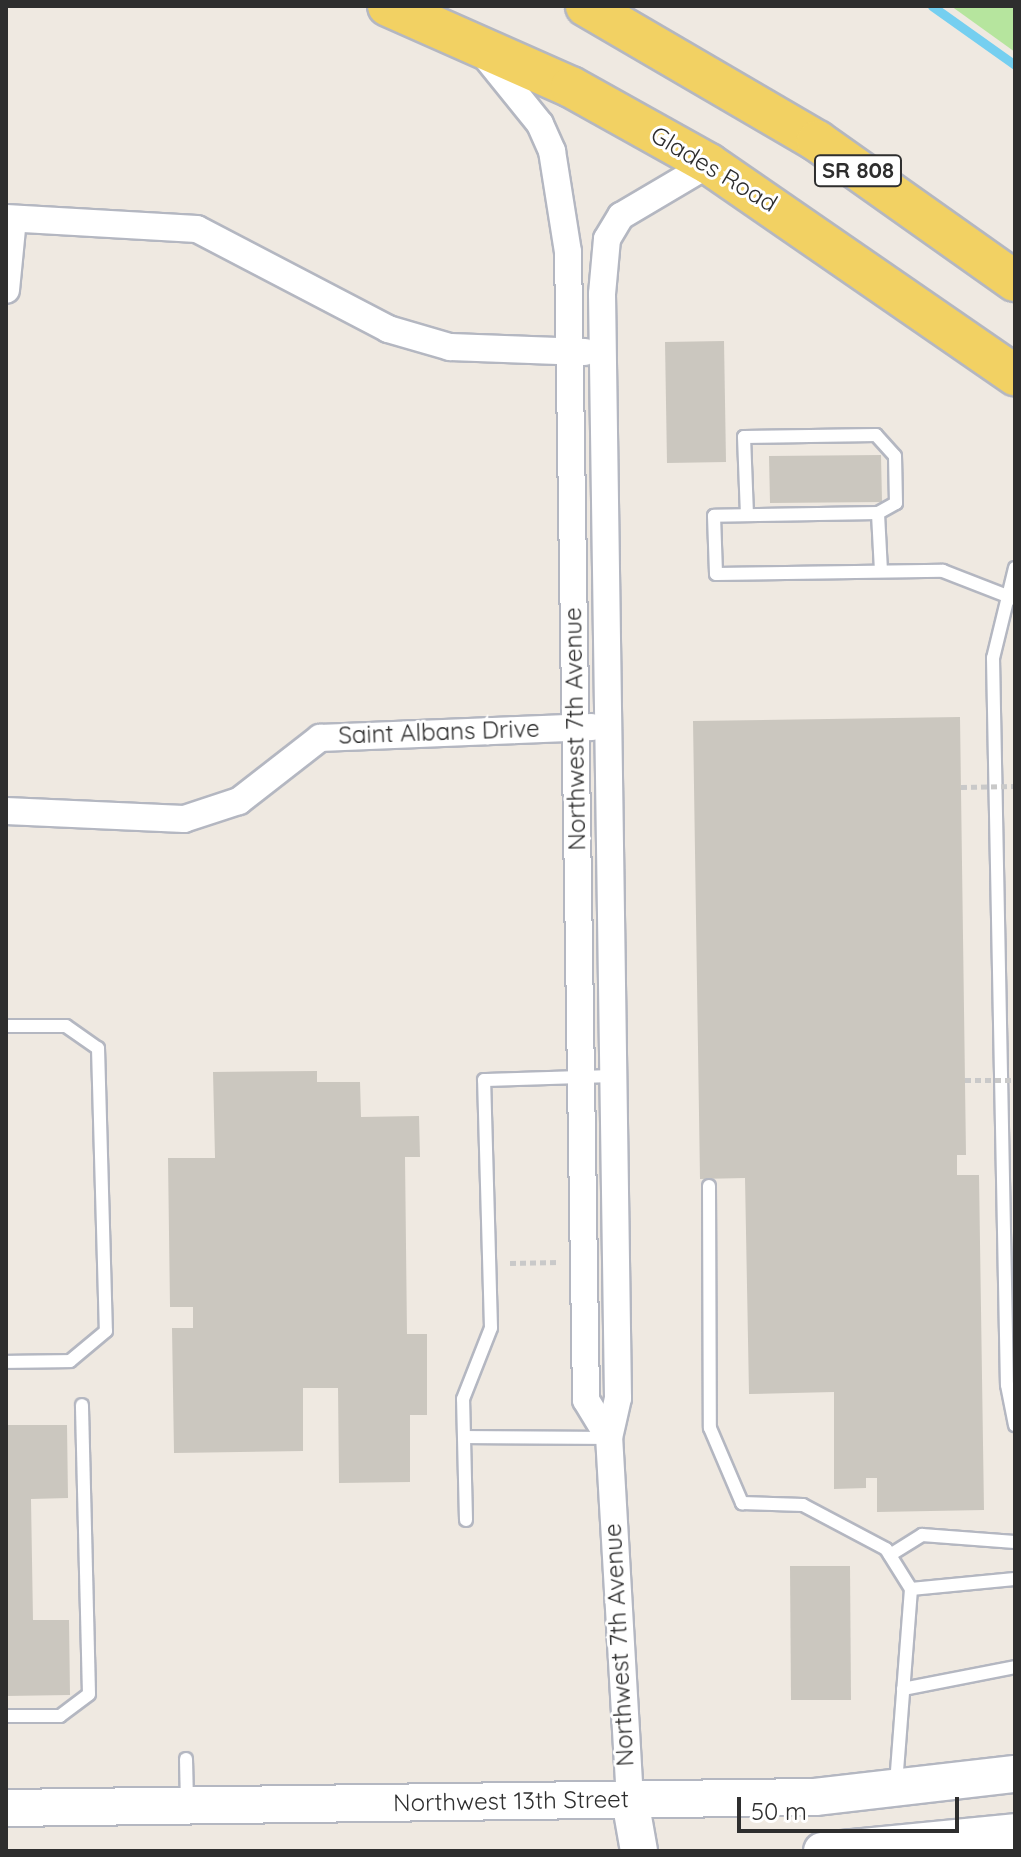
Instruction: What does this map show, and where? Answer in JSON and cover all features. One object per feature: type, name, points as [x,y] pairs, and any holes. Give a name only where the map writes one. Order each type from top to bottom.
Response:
[{"type":"main road","name":"Glades Road","points":[[388,6],[473,41],[709,164],[1015,375]]},
{"type":"main road","name":"SR 808","points":[[586,6],[817,141],[1015,281]]},
{"type":"street","name":"Northwest 7th Avenue","points":[[473,41],[540,124],[552,151],[568,252],[586,1400],[609,1438]]},
{"type":"street","name":"Northwest 7th Avenue","points":[[639,1851],[630,1800],[609,1438],[618,1398],[604,353],[607,239],[621,216],[658,188],[709,164]]},
{"type":"street","points":[[6,290],[10,218],[197,229],[388,329],[450,347],[604,353]]},
{"type":"street","name":"Saint Albans Drive","points":[[6,811],[184,819],[239,801],[320,738],[610,727]]},
{"type":"street","name":"Northwest 13th Street","points":[[6,1808],[630,1800],[895,1790],[1015,1774]]},
{"type":"street","points":[[822,1851],[933,1849],[1015,1832]]},
{"type":"lane","points":[[747,515],[744,437],[876,435],[895,456],[896,503],[878,513],[714,516],[716,574],[943,571],[1010,597]]},
{"type":"lane","points":[[878,513],[881,571]]},
{"type":"lane","points":[[1015,568],[993,658],[1015,1425]]},
{"type":"lane","points":[[6,1026],[66,1026],[98,1048],[106,1331],[70,1361],[6,1362]]},
{"type":"lane","points":[[466,1520],[463,1399],[491,1328],[484,1080],[614,1076]]},
{"type":"lane","points":[[709,1186],[710,1428],[742,1503],[803,1505],[890,1555],[911,1589],[895,1790]]},
{"type":"lane","points":[[6,1716],[60,1716],[89,1694],[82,1405]]},
{"type":"lane","points":[[464,1437],[609,1438]]},
{"type":"lane","points":[[890,1555],[922,1535],[1015,1542]]},
{"type":"lane","points":[[911,1589],[1015,1579]]},
{"type":"lane","points":[[903,1689],[1015,1667]]},
{"type":"lane","points":[[186,1759],[187,1805]]},
{"type":"path","points":[[961,787],[1015,786]]},
{"type":"path","points":[[965,1080],[1015,1080]]},
{"type":"path","points":[[489,1263],[583,1262]]},
{"type":"green space","points":[[951,6],[1015,6],[1015,52]]},
{"type":"building","points":[[724,341],[726,462],[667,463],[665,342]]},
{"type":"building","points":[[881,455],[882,502],[770,503],[769,456]]},
{"type":"building","points":[[960,717],[966,1155],[957,1155],[957,1175],[979,1175],[984,1510],[877,1512],[877,1478],[866,1478],[866,1488],[834,1489],[834,1392],[749,1394],[745,1178],[700,1179],[693,721]]},
{"type":"building","points":[[317,1071],[317,1082],[360,1082],[361,1117],[419,1116],[420,1157],[405,1157],[407,1334],[427,1334],[427,1415],[410,1415],[410,1482],[339,1483],[338,1388],[303,1388],[303,1451],[174,1453],[172,1328],[193,1328],[193,1307],[170,1307],[168,1158],[215,1158],[213,1072]]},
{"type":"building","points":[[6,1425],[67,1425],[68,1498],[31,1499],[33,1620],[69,1620],[70,1695],[6,1696]]},
{"type":"building","points":[[790,1566],[850,1566],[851,1700],[791,1700]]},
{"type":"waterway","points":[[932,6],[1015,65]]}]
